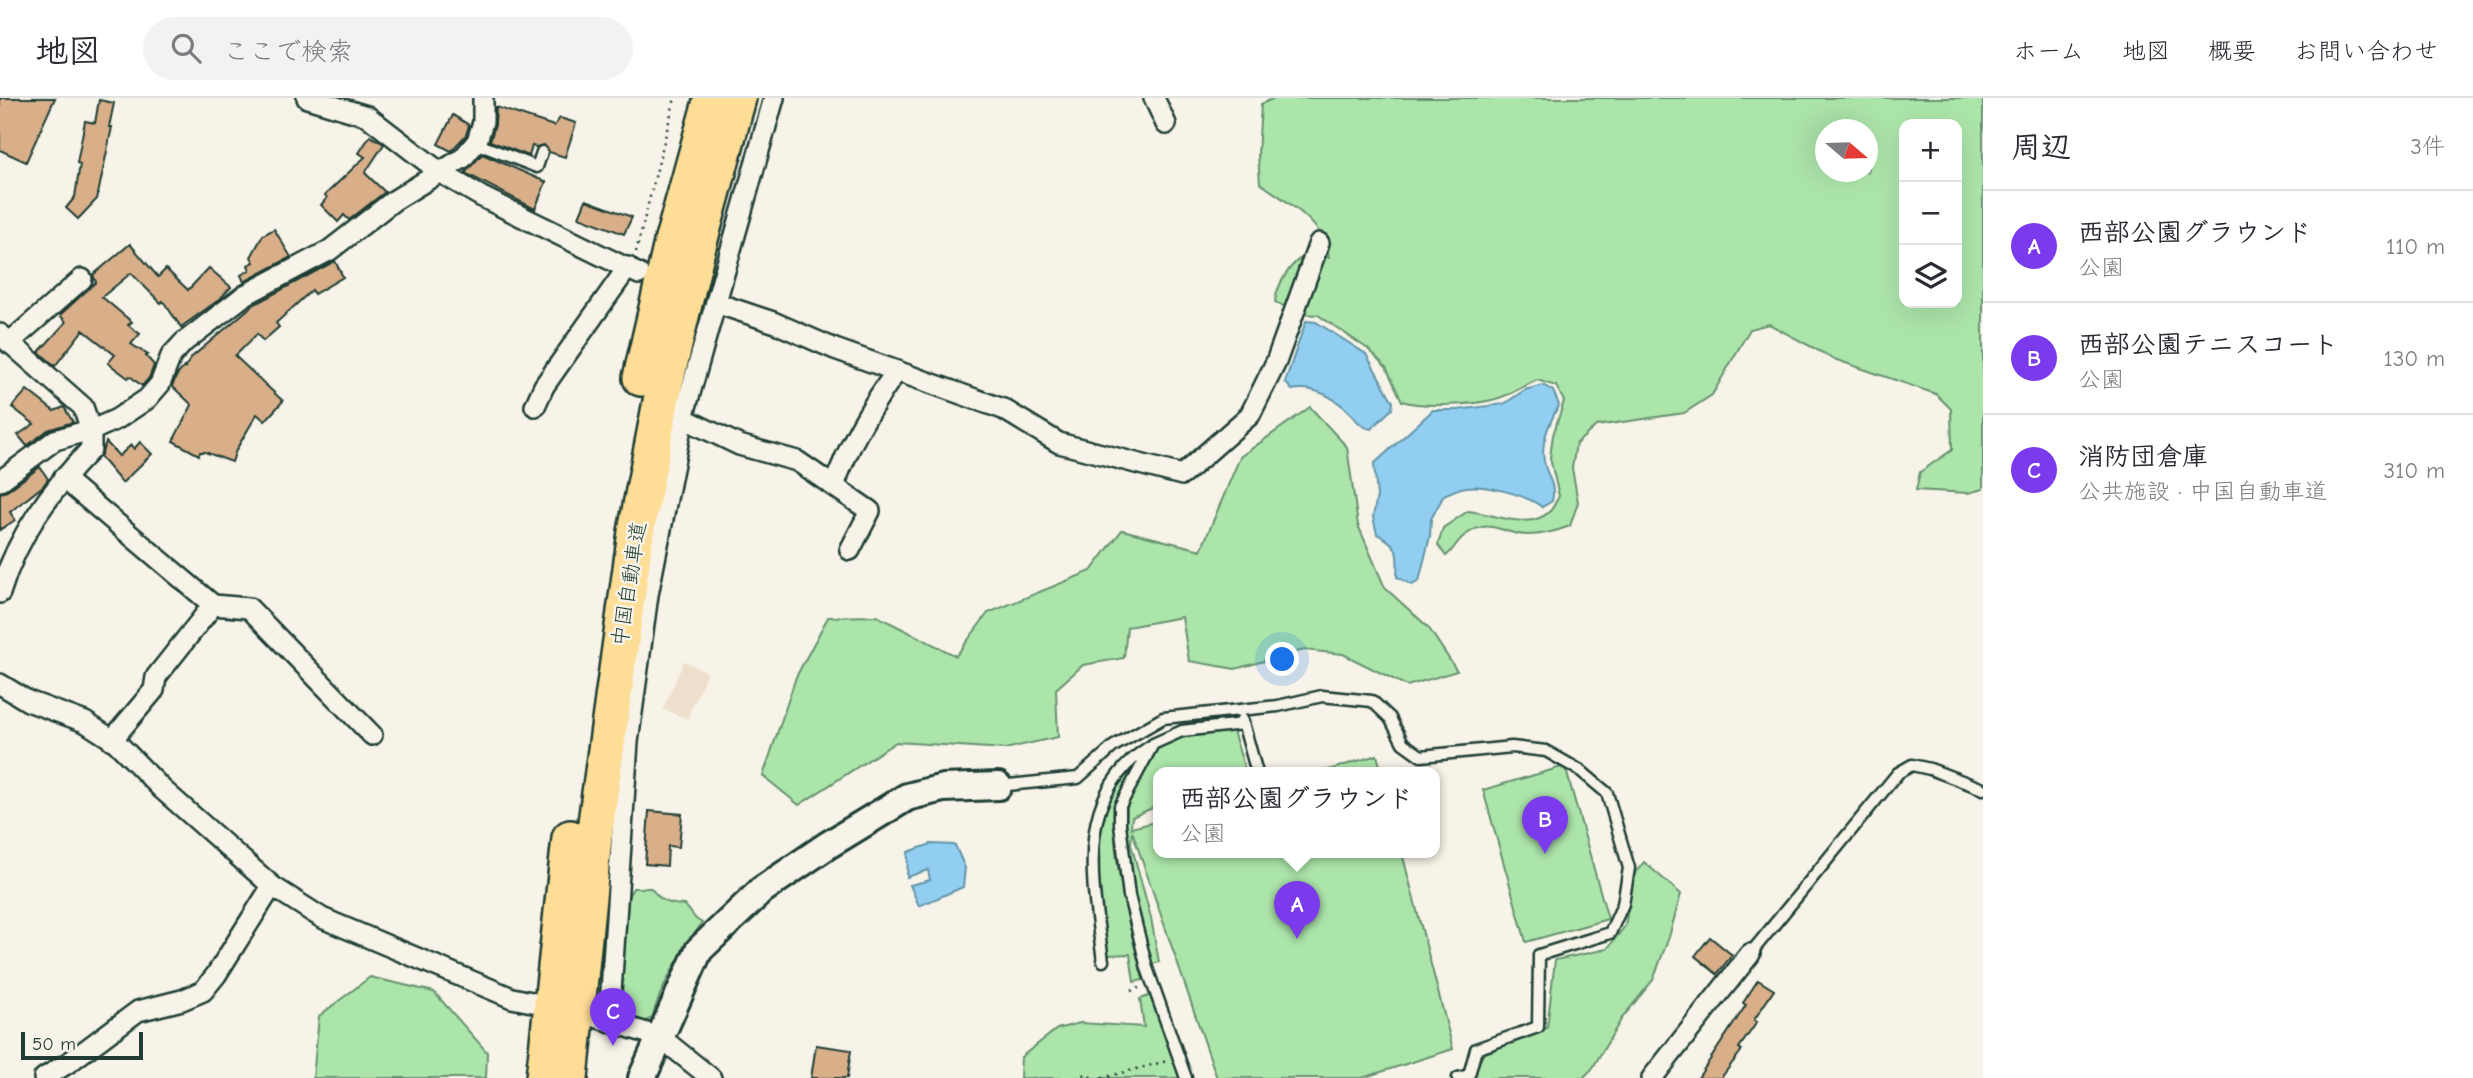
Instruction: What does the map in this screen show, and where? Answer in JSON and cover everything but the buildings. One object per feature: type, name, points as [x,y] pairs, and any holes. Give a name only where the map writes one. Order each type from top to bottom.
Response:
[{"type":"highway","name":"中国自動車道","points":[[544,1078],[570,834],[591,673],[614,530],[641,381],[672,243],[712,98]]},
{"type":"highway","name":"中国自動車道","points":[[570,1078],[594,836],[636,532],[663,391],[738,98]]},
{"type":"street","points":[[307,98],[367,116],[441,173],[482,197],[633,270],[544,386],[535,406]]},
{"type":"street","points":[[0,481],[55,440],[92,430],[117,419],[147,399],[160,384],[171,356],[184,342],[245,295],[330,250],[393,201],[463,158],[475,143],[482,121],[483,98]]},
{"type":"street","points":[[711,1078],[660,1037],[603,1019],[628,742],[648,594],[683,418],[775,98]]},
{"type":"street","points":[[1154,98],[1166,124]]},
{"type":"street","points":[[716,303],[1003,409],[1059,443],[1182,475],[1250,415],[1276,362],[1319,243]]},
{"type":"street","points":[[0,593],[21,537],[63,478],[91,449],[92,430],[83,407],[4,338],[82,279]]},
{"type":"street","points":[[834,486],[870,408],[897,371]]},
{"type":"street","points":[[683,418],[738,445],[797,461],[870,511],[850,551]]},
{"type":"street","points":[[63,478],[213,605],[249,608],[372,735]]},
{"type":"street","points":[[112,740],[154,690],[156,677],[213,605]]},
{"type":"street","points":[[0,684],[28,701],[85,722],[112,740],[162,789],[272,886],[322,918],[512,998],[532,1002]]},
{"type":"street","points":[[642,1078],[699,950],[762,890],[828,845],[907,797],[943,788],[998,786]]},
{"type":"street","points":[[44,1078],[138,1011],[182,1000],[203,991],[272,886]]},
{"type":"street","points":[[1652,1078],[1750,954]]},
{"type":"lane","points":[[475,143],[537,167],[542,152]]},
{"type":"lane","points":[[998,786],[1078,778],[1114,746],[1163,718],[1278,706],[1322,696],[1372,702],[1390,718],[1403,743],[1421,756],[1512,747],[1546,751],[1581,771],[1607,793],[1629,868],[1623,904],[1610,933],[1539,955],[1538,1027],[1476,1049],[1469,1075],[1458,1078]]},
{"type":"lane","points":[[1239,709],[1255,767]]},
{"type":"lane","points":[[1103,961],[1095,897],[1093,831],[1103,802],[1117,775],[1131,758],[1182,731],[1243,724]]},
{"type":"lane","points":[[1153,744],[1120,806],[1120,824],[1129,896],[1147,968],[1186,1078]]},
{"type":"lane","points":[[1750,954],[1898,773],[1912,765],[1983,789]]},
{"type":"path","points":[[633,270],[676,98]]},
{"type":"path","points":[[1102,1078],[1179,1058]]},
{"type":"path","points":[[1077,1078],[1086,1074],[1092,1078]]},
{"type":"shaded area","points":[[684,661],[707,672],[687,719],[663,709]]},
{"type":"green space","points":[[1275,98],[1983,98],[1983,489],[1968,493],[1916,490],[1920,472],[1952,450],[1951,409],[1936,394],[1834,359],[1769,324],[1750,329],[1712,395],[1684,413],[1596,426],[1576,444],[1572,468],[1578,502],[1570,526],[1527,535],[1489,526],[1482,527],[1464,536],[1446,556],[1438,545],[1443,528],[1468,511],[1522,521],[1542,517],[1551,509],[1559,496],[1550,458],[1553,435],[1564,401],[1556,386],[1537,380],[1487,401],[1435,405],[1402,401],[1386,367],[1368,349],[1318,315],[1300,314],[1275,302],[1281,283],[1295,263],[1306,256],[1329,257],[1320,233],[1312,223],[1260,183],[1258,155],[1261,104]]},
{"type":"green space","points":[[1310,407],[1347,447],[1358,525],[1385,588],[1428,627],[1457,671],[1407,686],[1343,654],[1304,650],[1235,669],[1189,661],[1182,617],[1127,627],[1124,658],[1083,665],[1056,689],[1058,737],[1005,749],[896,742],[799,805],[763,776],[796,677],[828,617],[877,616],[956,656],[988,613],[1091,571],[1122,530],[1201,550],[1240,457]]},
{"type":"green space","points":[[1233,731],[1244,767],[1153,767],[1153,808],[1132,817],[1131,828],[1153,822],[1153,858],[1403,858],[1453,1049],[1362,1078],[1217,1078],[1132,831],[1131,844],[1151,918],[1159,962],[1149,965],[1131,890],[1127,802],[1159,746],[1182,736]]},
{"type":"green space","points":[[1377,755],[1380,767],[1338,767]]},
{"type":"green space","points":[[1139,758],[1121,795],[1115,825],[1122,893],[1143,980],[1134,982],[1130,954],[1109,955],[1106,947],[1099,900],[1097,856],[1099,835],[1112,796]]},
{"type":"green space","points":[[1565,766],[1608,919],[1526,942],[1483,790]]},
{"type":"green space","points":[[1644,862],[1681,894],[1653,980],[1622,1018],[1592,1069],[1583,1078],[1472,1078],[1483,1054],[1547,1028],[1555,960],[1607,949],[1625,926],[1634,875]]},
{"type":"green space","points":[[633,888],[651,888],[666,901],[685,905],[702,923],[667,980],[652,1018],[644,1022],[621,1018],[617,1011],[628,897]]},
{"type":"green space","points":[[370,977],[434,992],[487,1052],[486,1078],[313,1078],[319,1016]]},
{"type":"green space","points":[[1152,995],[1180,1078],[1020,1078],[1021,1057],[1057,1029],[1080,1023],[1144,1027],[1140,999]]},
{"type":"water","points":[[1306,321],[1316,322],[1366,354],[1393,402],[1392,409],[1371,429],[1360,424],[1333,399],[1306,389],[1292,390],[1285,382]]},
{"type":"water","points":[[1543,385],[1553,391],[1559,405],[1548,428],[1543,453],[1553,489],[1552,501],[1542,507],[1516,495],[1474,487],[1460,488],[1444,495],[1431,519],[1430,536],[1419,581],[1412,585],[1397,577],[1398,562],[1394,546],[1377,534],[1373,517],[1377,496],[1374,464],[1433,410],[1504,404],[1525,390]]},
{"type":"water","points":[[931,844],[955,845],[965,868],[963,887],[919,906],[910,885],[930,880],[928,870],[907,877],[908,852]]},
{"type":"place","name":"西部公園テニスコート","points":[[1545,854]]},
{"type":"place","name":"西部公園グラウンド","points":[[1297,939]]},
{"type":"place","name":"消防団倉庫","points":[[613,1046]]}]
